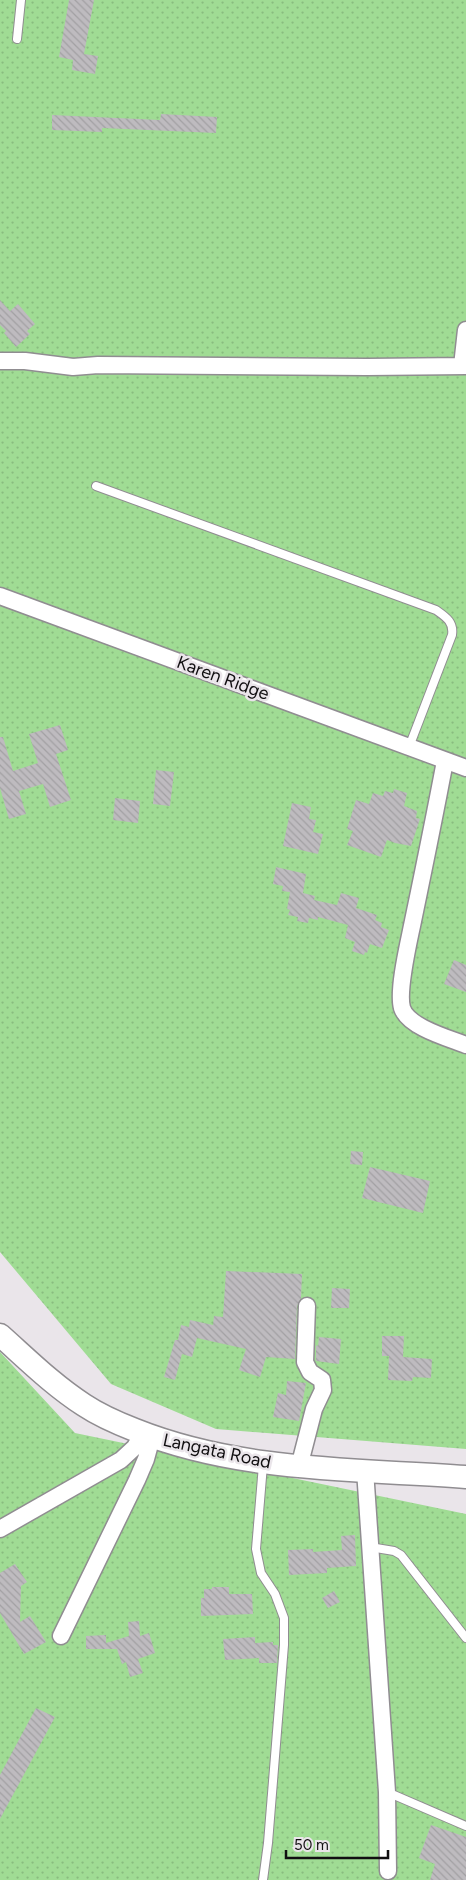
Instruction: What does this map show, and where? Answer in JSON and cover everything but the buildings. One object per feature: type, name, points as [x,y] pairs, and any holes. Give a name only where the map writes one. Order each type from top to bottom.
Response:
[{"type":"main road","name":"Langata Road","points":[[0,1334],[40,1372],[85,1406],[113,1421],[187,1448],[299,1467],[466,1477]]},
{"type":"street","points":[[0,361],[25,361],[73,367],[98,365],[464,366],[466,330]]},
{"type":"street","name":"Karen Ridge","points":[[0,596],[466,768]]},
{"type":"street","points":[[445,761],[407,950],[402,985],[402,1008],[410,1020],[466,1046]]},
{"type":"street","points":[[299,1467],[314,1409],[323,1390],[322,1380],[310,1372],[305,1362],[308,1306]]},
{"type":"street","points":[[0,1528],[121,1460],[147,1435]]},
{"type":"street","points":[[62,1636],[146,1459],[147,1435]]},
{"type":"street","points":[[365,1470],[387,1792],[388,1871]]},
{"type":"lane","points":[[17,39],[21,0]]},
{"type":"lane","points":[[96,486],[436,610],[448,617],[453,627],[452,635],[410,747]]},
{"type":"lane","points":[[263,1462],[256,1549],[261,1573],[275,1594],[284,1618],[284,1646],[268,1843],[263,1880]]},
{"type":"lane","points":[[370,1547],[394,1551],[401,1555],[466,1638]]},
{"type":"lane","points":[[387,1792],[466,1826]]},
{"type":"green space","points":[[0,0],[466,0],[466,1449],[216,1429],[111,1384],[0,1252]]},
{"type":"green space","points":[[0,1352],[75,1433],[466,1514],[466,1880],[0,1880]]}]
